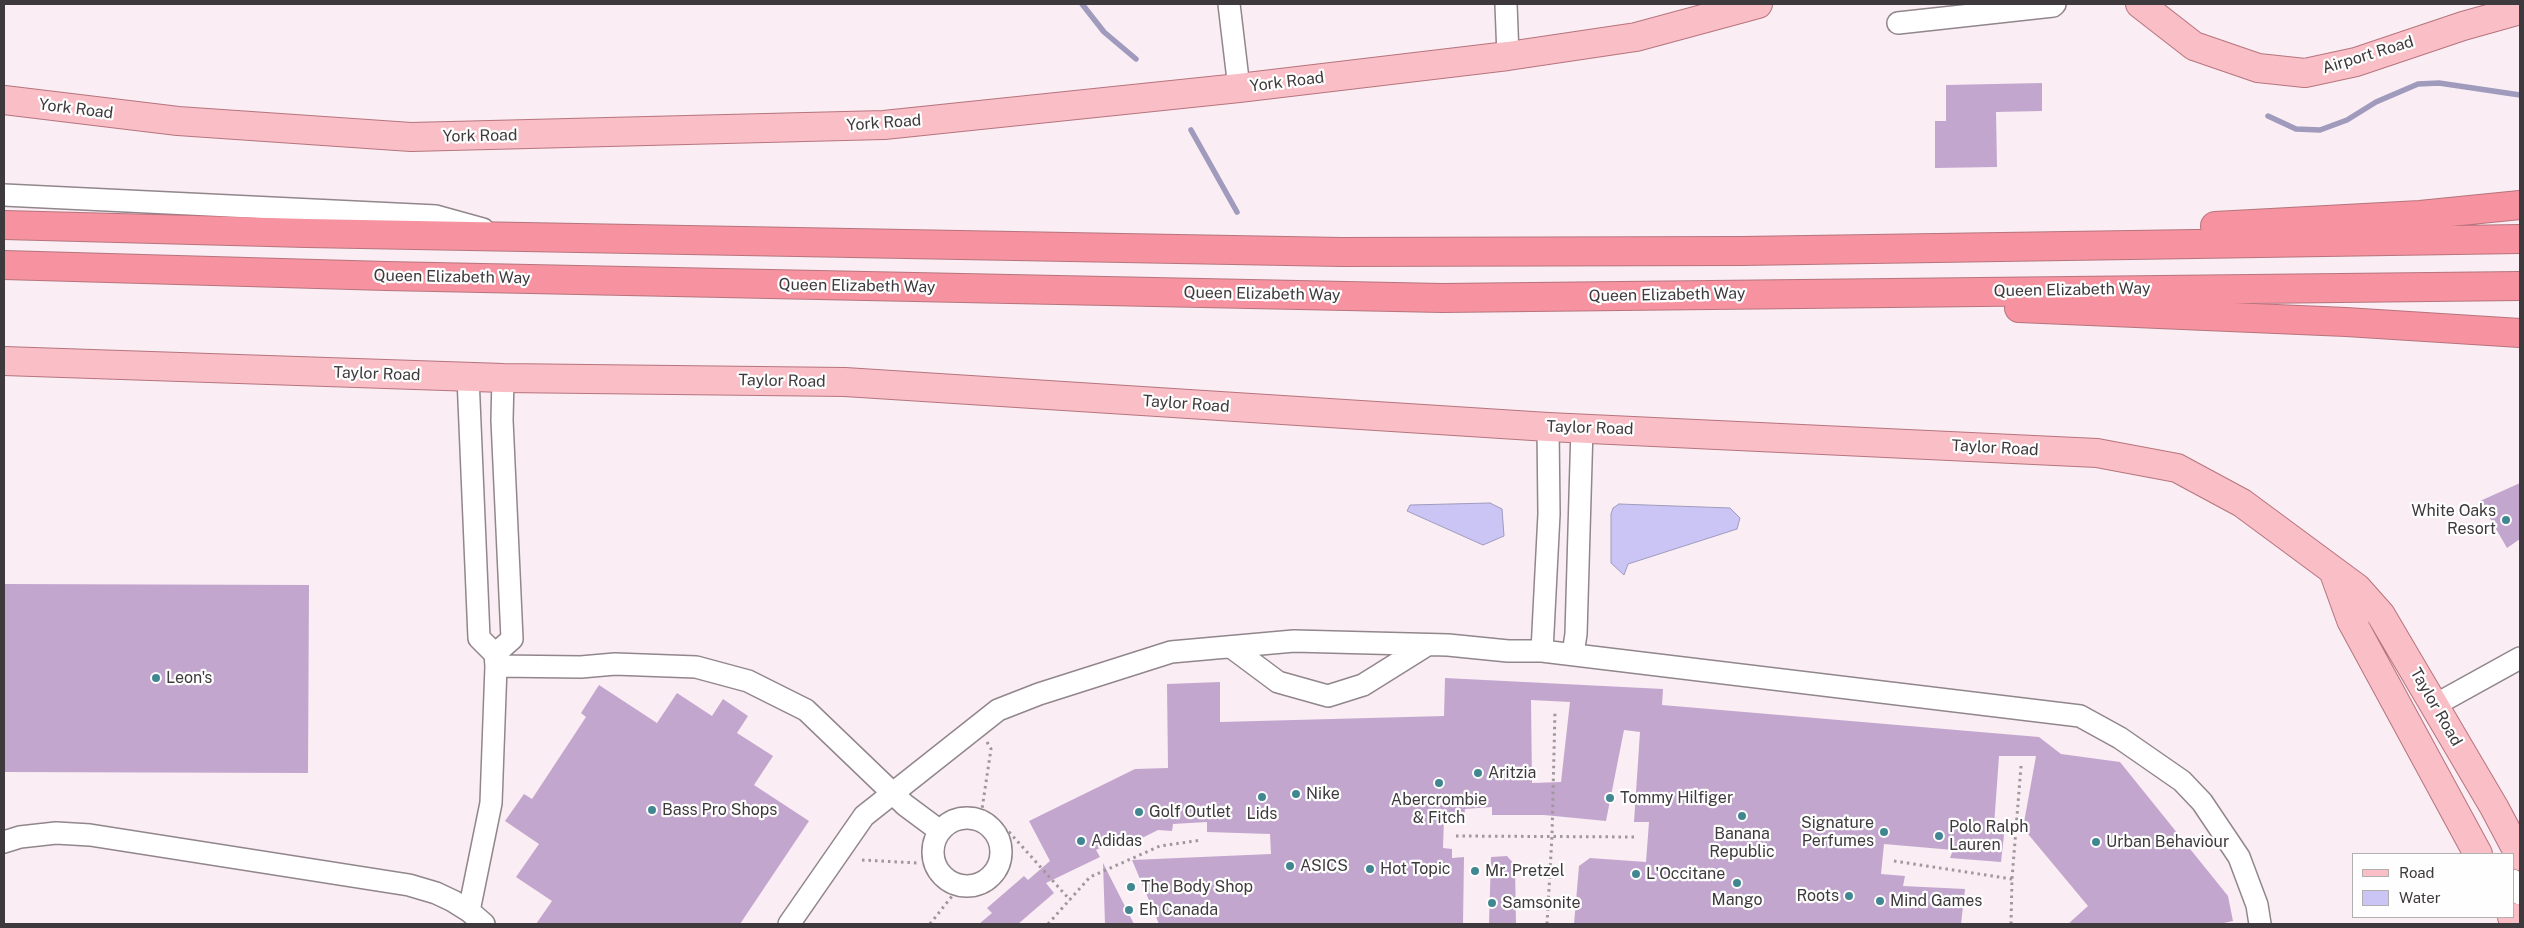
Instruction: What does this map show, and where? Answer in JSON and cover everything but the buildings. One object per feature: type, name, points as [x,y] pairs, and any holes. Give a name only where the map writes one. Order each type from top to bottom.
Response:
[{"type":"highway","points":[[1742,251],[2420,215],[2520,205]]},
{"type":"highway","points":[[4,225],[510,237],[1341,252],[1742,251],[2520,239]]},
{"type":"highway","name":"Queen Elizabeth Way","points":[[4,265],[396,276],[1432,297],[2520,286]]},
{"type":"highway","points":[[1703,295],[2346,322],[2520,333]]},
{"type":"main road","name":"York Road","points":[[4,100],[178,121],[411,137],[884,125],[1239,88],[1508,56],[1636,37],[1758,4]]},
{"type":"main road","name":"Airport Road","points":[[2140,4],[2194,46],[2258,68],[2305,73],[2356,62],[2463,26],[2520,10]]},
{"type":"main road","name":"Taylor Road","points":[[4,361],[503,378],[845,382],[1548,427],[2097,453],[2177,468],[2242,503],[2334,573],[2357,588],[2381,615],[2520,856]]},
{"type":"main road","name":"Taylor Road","points":[[2334,573],[2351,620],[2477,853]]},
{"type":"street","points":[[1229,4],[1239,88]]},
{"type":"street","points":[[1506,4],[1508,56]]},
{"type":"street","points":[[1898,23],[2053,6],[2055,4]]},
{"type":"street","points":[[4,195],[436,216],[510,237]]},
{"type":"street","points":[[4,842],[20,837],[56,833],[100,837],[409,885],[436,892],[476,918],[491,803],[495,660],[479,638],[468,377]]},
{"type":"street","points":[[495,660],[512,640],[502,420],[503,378]]},
{"type":"street","points":[[1542,651],[1549,514],[1548,427]]},
{"type":"street","points":[[1572,654],[1576,634],[1582,428]]},
{"type":"street","points":[[788,924],[864,816],[998,710],[1039,694],[1171,652],[1294,641],[1542,651],[2080,716],[2120,738],[2175,775],[2202,802],[2239,857],[2257,905],[2260,924]]},
{"type":"street","points":[[1231,647],[1278,682],[1328,696],[1363,685],[1427,645]]},
{"type":"street","points":[[2435,706],[2520,658]]},
{"type":"street","points":[[495,660],[581,667],[615,664],[696,667],[748,681],[806,710],[894,792],[905,805],[940,831]]},
{"type":"street","points":[[2452,806],[2493,853]]},
{"type":"street","points":[[957,819],[978,820],[1005,837],[1000,862],[989,879],[980,884],[960,886],[949,882],[940,874],[934,864],[932,852],[934,841],[940,831],[957,819]]},
{"type":"street","points":[[2514,882],[2520,894]]},
{"type":"path","points":[[1547,924],[1552,836],[1555,710]]},
{"type":"path","points":[[979,726],[991,749],[982,808],[1005,837],[1070,900]]},
{"type":"path","points":[[2011,924],[2012,879],[2021,766]]},
{"type":"path","points":[[1456,836],[1636,837]]},
{"type":"path","points":[[1048,924],[1090,877],[1160,846],[1202,840]]},
{"type":"path","points":[[862,860],[918,863]]},
{"type":"path","points":[[1894,861],[2012,879]]},
{"type":"path","points":[[930,924],[960,886]]},
{"type":"water","points":[[1490,503],[1502,509],[1504,536],[1483,545],[1407,511],[1410,505]]},
{"type":"water","points":[[1619,504],[1730,508],[1740,518],[1737,529],[1628,564],[1624,575],[1611,563],[1611,514],[1613,508]]},
{"type":"waterway","points":[[1082,4],[1104,32],[1136,59]]},
{"type":"waterway","points":[[2268,116],[2296,129],[2320,130],[2347,120],[2376,102],[2418,84],[2439,83],[2520,95]]},
{"type":"waterway","points":[[1191,130],[1237,212]]},
{"type":"place","name":"White Oaks Resort","points":[[2506,520]]},
{"type":"place","name":"Leon's","points":[[156,678]]},
{"type":"place","name":"Aritzia","points":[[1478,773]]},
{"type":"place","name":"Abercrombie & Fitch","points":[[1439,783]]},
{"type":"place","name":"Nike","points":[[1296,794]]},
{"type":"place","name":"Lids","points":[[1262,797]]},
{"type":"place","name":"Tommy Hilfiger","points":[[1610,798]]},
{"type":"place","name":"Bass Pro Shops","points":[[652,810]]},
{"type":"place","name":"Golf Outlet","points":[[1139,812]]},
{"type":"place","name":"Banana Republic","points":[[1742,816]]},
{"type":"place","name":"Signature Perfumes","points":[[1884,832]]},
{"type":"place","name":"Polo Ralph Lauren","points":[[1939,836]]},
{"type":"place","name":"Adidas","points":[[1081,841]]},
{"type":"place","name":"Urban Behaviour","points":[[2096,842]]},
{"type":"place","name":"ASICS","points":[[1290,866]]},
{"type":"place","name":"Hot Topic","points":[[1370,869]]},
{"type":"place","name":"Mr. Pretzel","points":[[1475,871]]},
{"type":"place","name":"L'Occitane","points":[[1636,874]]},
{"type":"place","name":"Mango","points":[[1737,883]]},
{"type":"place","name":"The Body Shop","points":[[1131,887]]},
{"type":"place","name":"Roots","points":[[1849,896]]},
{"type":"place","name":"Mind Games","points":[[1880,901]]},
{"type":"place","name":"Samsonite","points":[[1492,903]]},
{"type":"place","name":"Eh Canada","points":[[1129,910]]}]
